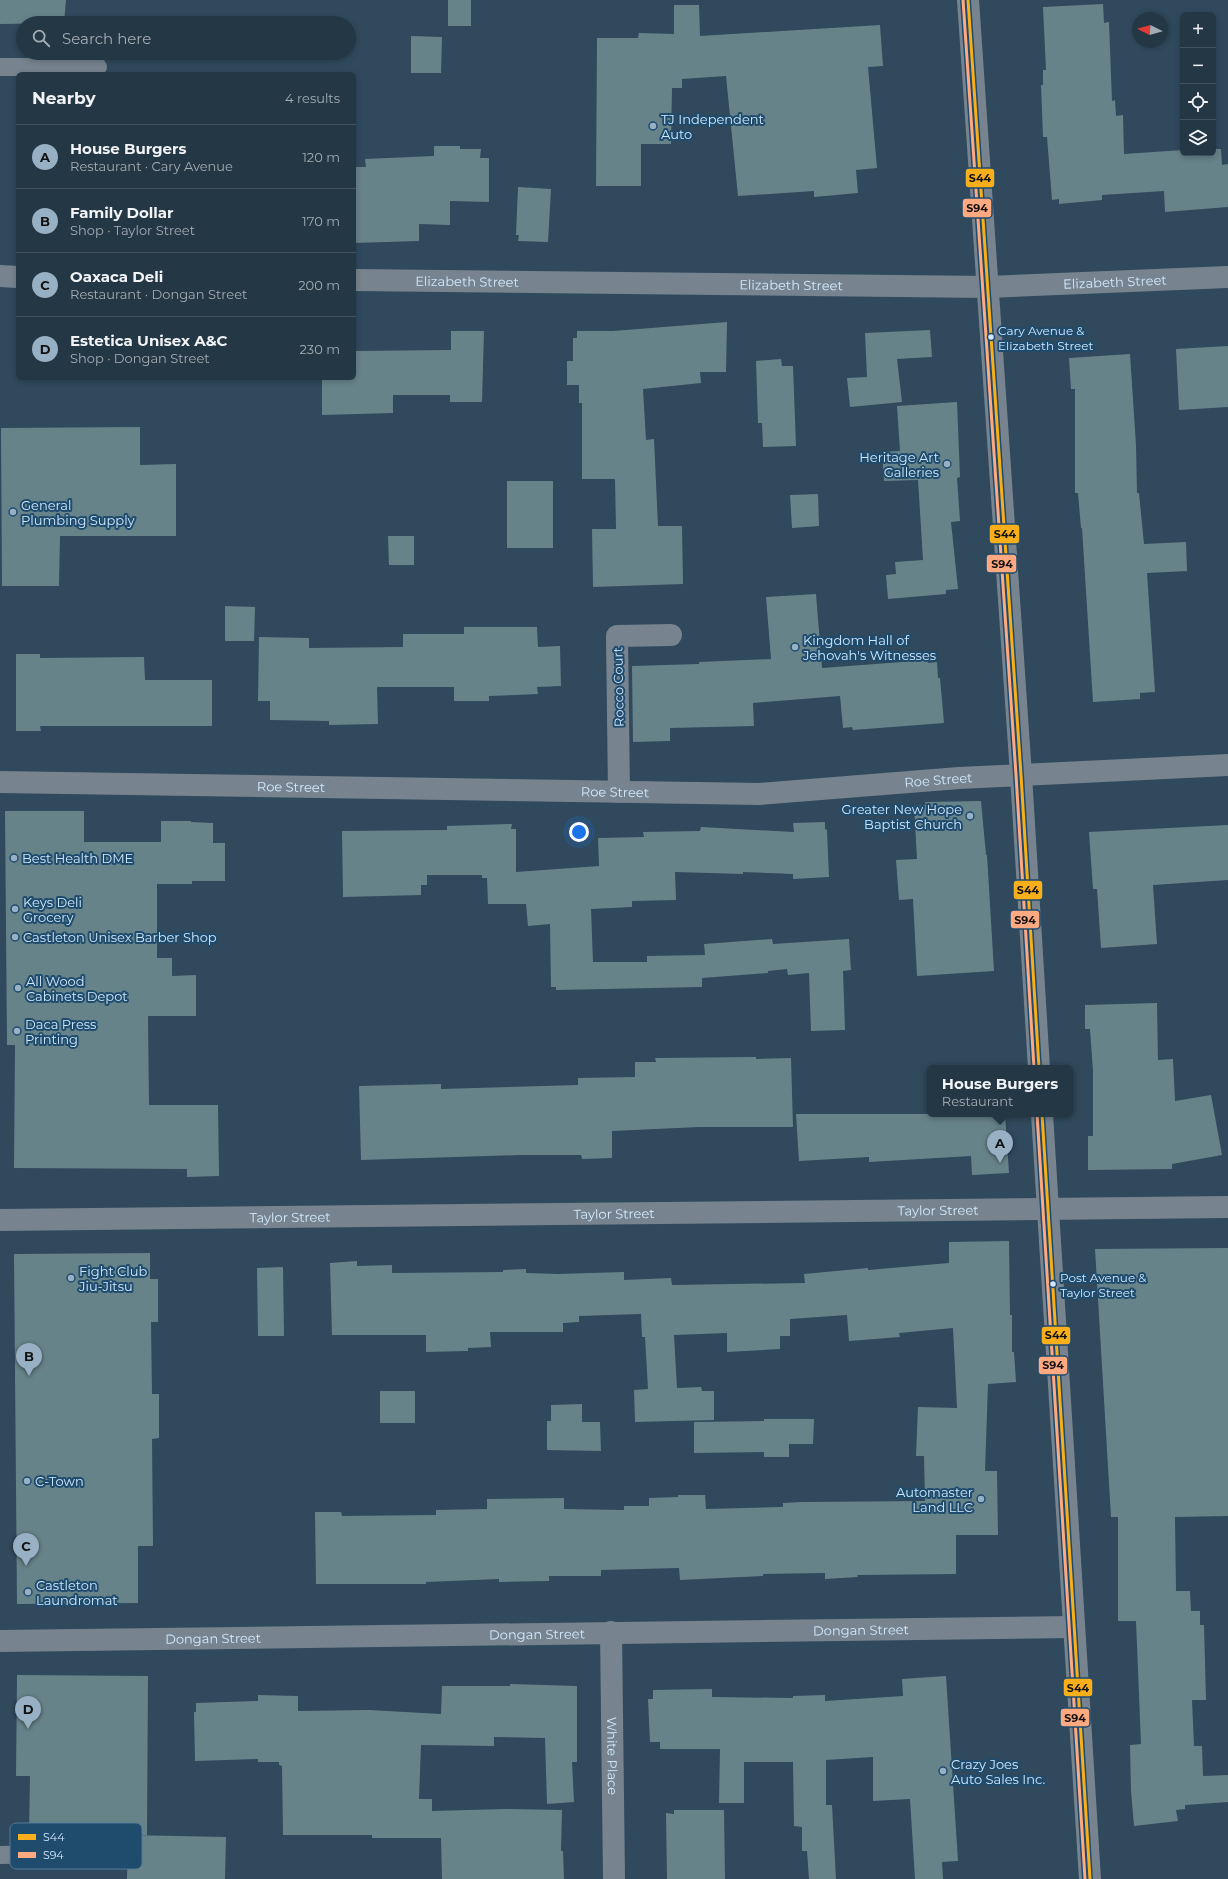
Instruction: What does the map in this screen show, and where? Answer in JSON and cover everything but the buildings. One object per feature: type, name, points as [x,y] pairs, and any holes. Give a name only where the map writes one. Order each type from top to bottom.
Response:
[{"type":"street","points":[[968,0],[1021,775],[1039,1065]]},
{"type":"street","points":[[0,276],[16,276]]},
{"type":"street","name":"Elizabeth Street","points":[[356,280],[988,287],[1228,277]]},
{"type":"street","name":"Rocco Court","points":[[619,792],[617,636],[671,635]]},
{"type":"street","name":"Roe Street","points":[[0,782],[759,794],[959,778],[1228,765]]},
{"type":"street","points":[[1042,1117],[1090,1879]]},
{"type":"street","name":"Taylor Street","points":[[0,1220],[1228,1207]]},
{"type":"street","name":"Dongan Street","points":[[0,1641],[1074,1627]]},
{"type":"street","name":"White Place","points":[[611,1632],[614,1879]]},
{"type":"lane","points":[[0,67],[98,67]]},
{"type":"lane","points":[[0,1855],[10,1855]]},
{"type":"transit line","name":"S94","points":[[963,0],[1016,775],[1034,1065]]},
{"type":"transit line","name":"S44","points":[[968,0],[1021,775],[1039,1065]]},
{"type":"transit line","name":"S94","points":[[1037,1117],[1085,1879]]},
{"type":"transit line","name":"S44","points":[[1042,1117],[1090,1879]]},
{"type":"place","name":"TJ Independent Auto","points":[[653,126]]},
{"type":"place","name":"Cary Avenue & Elizabeth Street","points":[[991,337]]},
{"type":"place","name":"Heritage Art Galleries","points":[[947,464]]},
{"type":"place","name":"General Plumbing Supply","points":[[13,512]]},
{"type":"place","name":"Kingdom Hall of Jehovah's Witnesses","points":[[795,647]]},
{"type":"place","name":"Greater New Hope Baptist Church","points":[[970,816]]},
{"type":"place","name":"Best Health DME","points":[[14,858]]},
{"type":"place","name":"Keys Deli Grocery","points":[[15,909]]},
{"type":"place","name":"Castleton Unisex Barber Shop","points":[[15,937]]},
{"type":"place","name":"All Wood Cabinets Depot","points":[[18,988]]},
{"type":"place","name":"Daca Press Printing","points":[[17,1031]]},
{"type":"place","name":"House Burgers","points":[[1000,1163]]},
{"type":"place","name":"Fight Club Jiu-Jitsu","points":[[71,1278]]},
{"type":"place","name":"Post Avenue & Taylor Street","points":[[1053,1284]]},
{"type":"place","name":"Family Dollar","points":[[29,1376]]},
{"type":"place","name":"C-Town","points":[[27,1481]]},
{"type":"place","name":"Automaster Land LLC","points":[[981,1499]]},
{"type":"place","name":"Oaxaca Deli","points":[[26,1566]]},
{"type":"place","name":"Castleton Laundromat","points":[[28,1592]]},
{"type":"place","name":"Estetica Unisex A&C","points":[[28,1729]]},
{"type":"place","name":"Crazy Joes Auto Sales Inc.","points":[[943,1771]]}]
